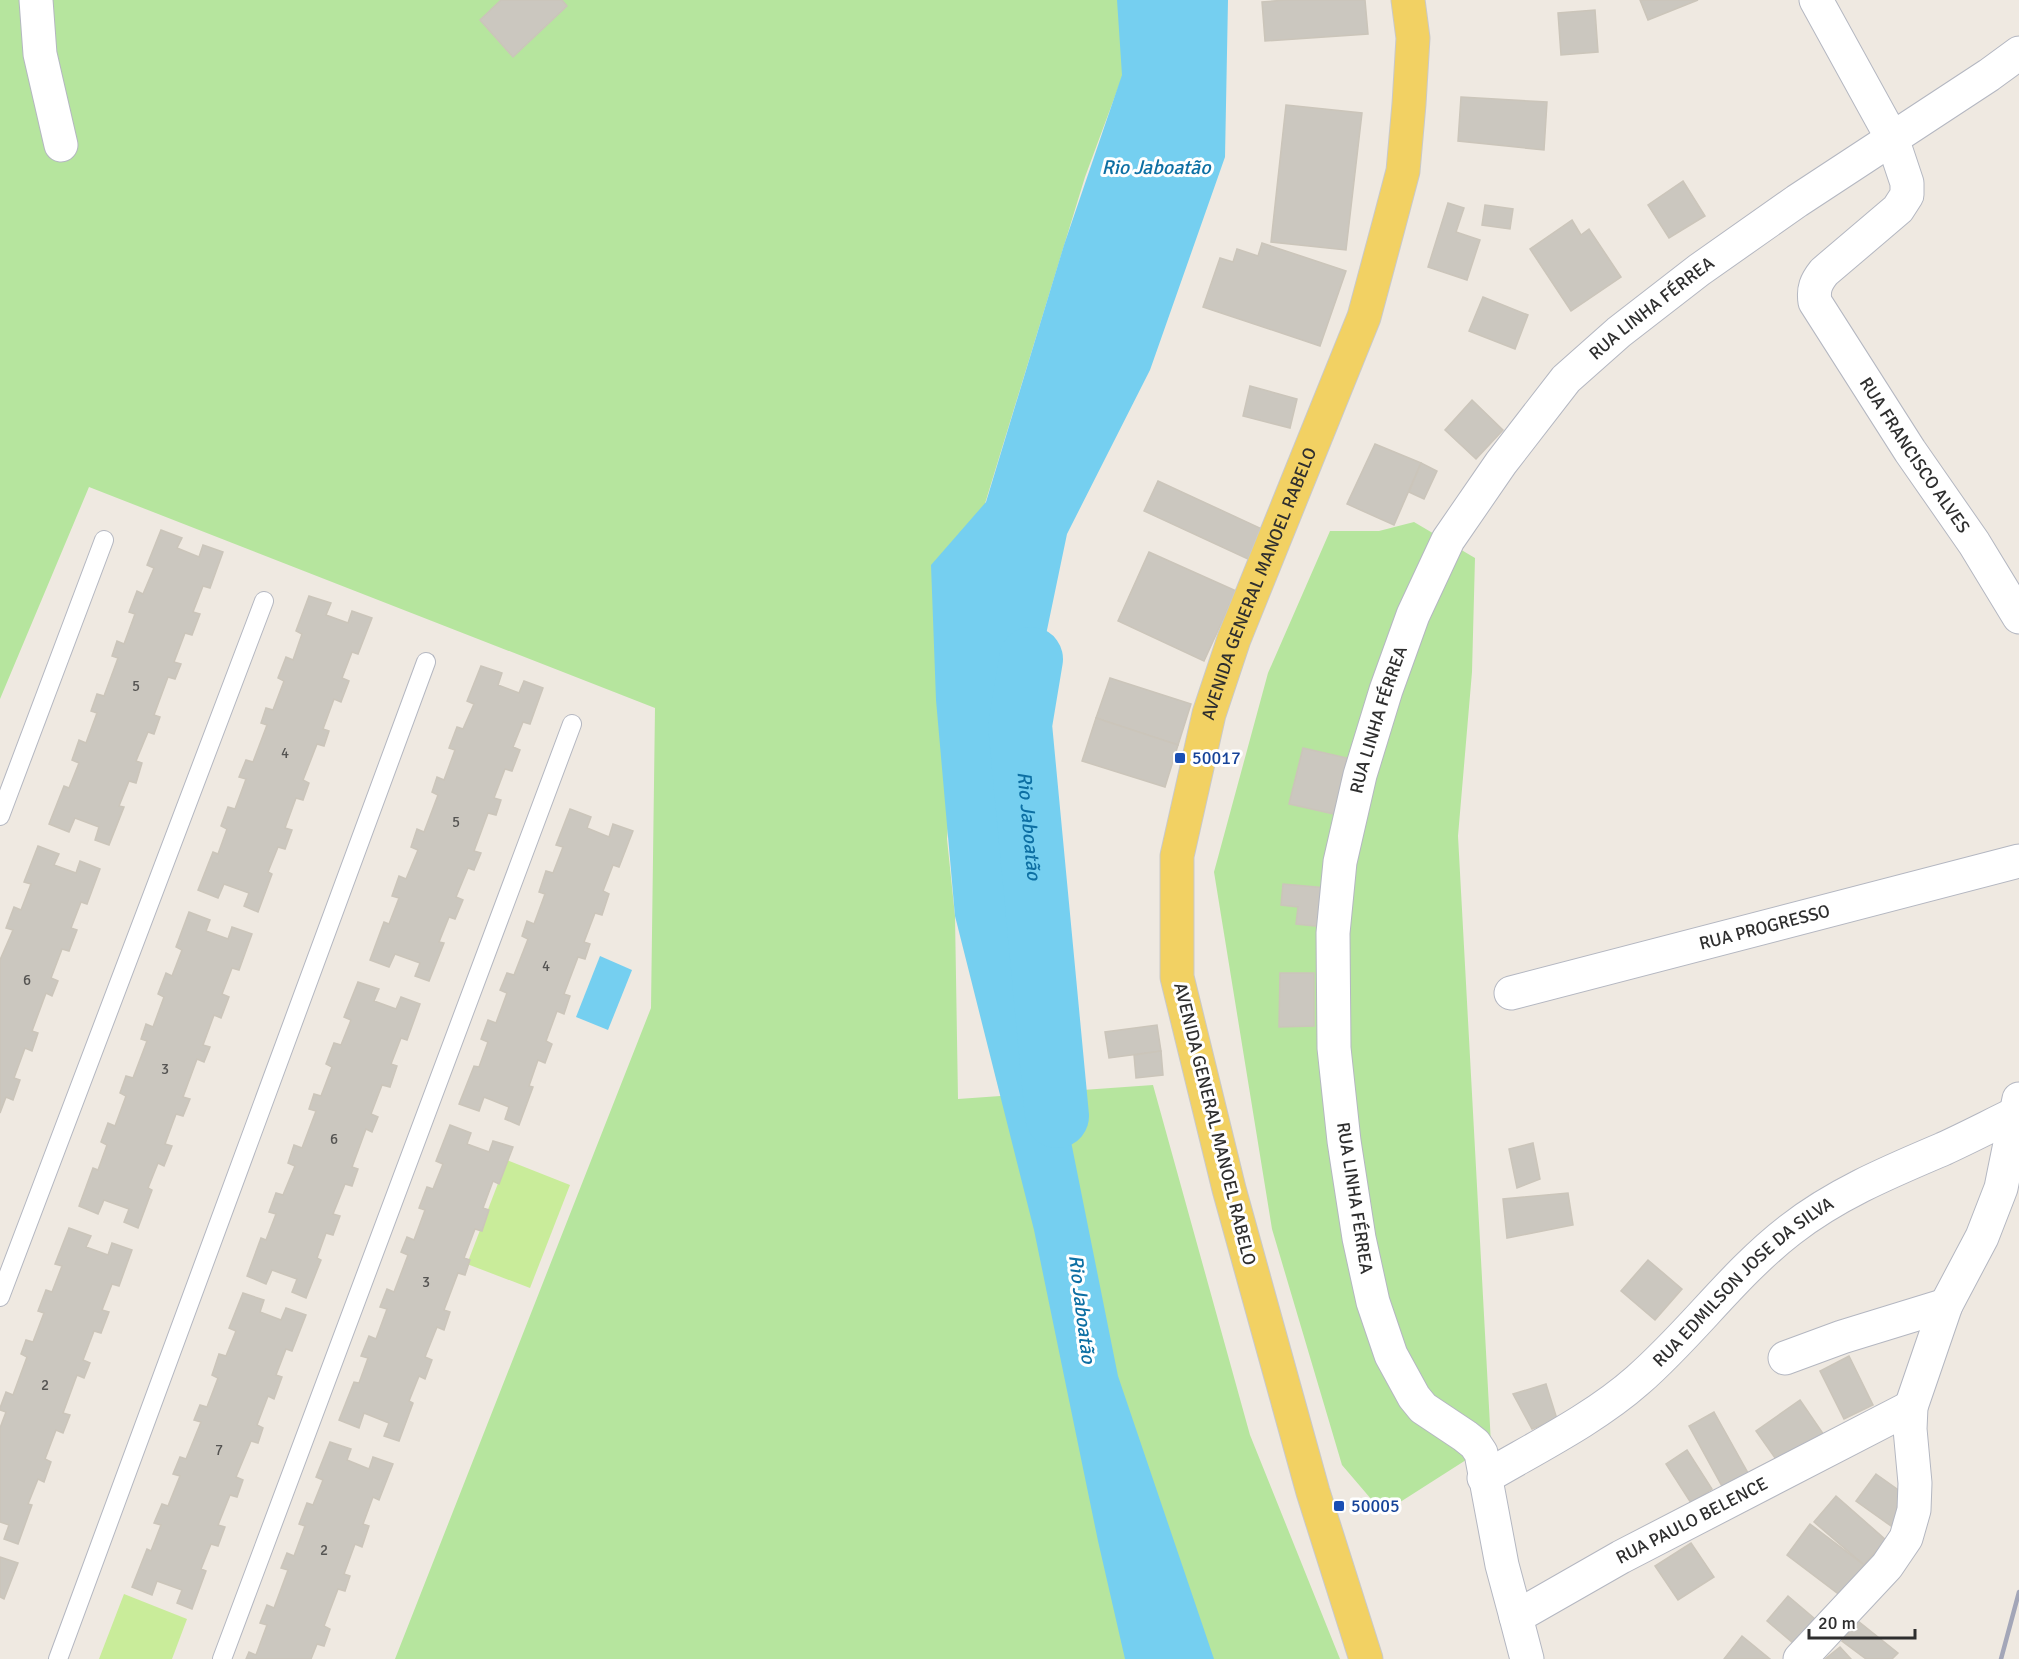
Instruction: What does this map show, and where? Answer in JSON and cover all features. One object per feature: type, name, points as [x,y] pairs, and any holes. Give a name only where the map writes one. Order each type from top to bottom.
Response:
[{"type":"main road","name":"AVENIDA GENERAL MANOEL RABELO","points":[[1366,1659],[1312,1492],[1235,1212],[1177,977],[1177,856],[1209,714],[1234,639],[1364,317],[1403,171],[1413,38],[1408,0]]},
{"type":"street","points":[[36,0],[40,54],[61,145]]},
{"type":"street","points":[[1816,0],[1892,138]]},
{"type":"street","name":"RUA LINHA FÉRREA","points":[[1516,1617],[1502,1565],[1481,1453],[1475,1444],[1424,1408],[1414,1397],[1391,1355],[1371,1292],[1359,1238],[1344,1141],[1334,1048],[1333,933],[1341,862],[1360,775],[1386,690],[1413,615],[1448,540],[1501,463],[1566,379],[1619,332],[1699,270],[2019,53]]},
{"type":"street","name":"RUA FRANCISCO ALVES","points":[[1892,138],[1907,183],[1907,195],[1898,208],[1824,273],[1816,282],[1813,292],[1818,309],[1910,451],[1974,543],[2019,617]]},
{"type":"street","name":"RUA PROGRESSO","points":[[1511,993],[2019,861]]},
{"type":"street","points":[[1800,1659],[1887,1566],[1906,1538],[1914,1510],[1911,1407],[1946,1305],[1982,1237],[2001,1188],[2018,1105]]},
{"type":"street","name":"RUA EDMILSON JOSE DA SILVA","points":[[1484,1478],[1613,1400],[1638,1380],[1754,1261],[1790,1230],[1825,1206],[1878,1176],[1943,1148],[2018,1105]]},
{"type":"street","points":[[1785,1358],[1842,1336],[1946,1305]]},
{"type":"street","name":"RUA PAULO BELENCE","points":[[1516,1617],[1622,1557],[1911,1407]]},
{"type":"street","points":[[1516,1617],[1527,1659]]},
{"type":"lane","points":[[0,816],[104,540]]},
{"type":"lane","points":[[0,1297],[264,601]]},
{"type":"lane","points":[[58,1659],[426,662]]},
{"type":"lane","points":[[222,1659],[572,724]]},
{"type":"green space","points":[[0,0],[1119,0],[1131,53],[1085,177],[980,520],[960,688],[947,839],[955,916],[958,1099],[1153,1085],[1250,1435],[1340,1659],[395,1659],[651,1008],[655,708],[89,487],[0,699]]},
{"type":"green space","points":[[1414,522],[1475,558],[1472,672],[1458,836],[1491,1444],[1383,1513],[1342,1465],[1272,1229],[1214,872],[1268,673],[1330,531],[1379,531]]},
{"type":"green space","points":[[507,1160],[570,1185],[530,1288],[467,1264]]},
{"type":"green space","points":[[124,1594],[187,1619],[172,1659],[99,1659]]},
{"type":"water","name":"Rio Jaboatão","points":[[1117,0],[1228,0],[1225,157],[1150,370],[1067,534],[1007,822],[1118,1376],[1214,1659],[1125,1659],[1098,1541],[1034,1230],[955,916],[936,700],[931,565],[986,502],[1064,245],[1122,75]]},
{"type":"water","points":[[600,956],[632,970],[608,1030],[576,1017]]},
{"type":"building","points":[[501,0],[562,0],[567,6],[513,57],[480,20]]},
{"type":"building","points":[[1365,0],[1368,34],[1265,41],[1262,2]]},
{"type":"building","points":[[1640,0],[1698,0],[1648,20]]},
{"type":"building","points":[[1595,10],[1598,52],[1561,55],[1558,13]]},
{"type":"building","points":[[1461,97],[1547,102],[1544,150],[1458,141]]},
{"type":"building","points":[[1286,105],[1362,113],[1346,250],[1271,242]]},
{"type":"building","points":[[1683,181],[1705,216],[1669,238],[1648,205]]},
{"type":"building","points":[[1448,203],[1464,208],[1456,232],[1480,240],[1467,280],[1428,267]]},
{"type":"building","points":[[1485,205],[1513,209],[1510,229],[1482,225]]},
{"type":"building","points":[[1572,220],[1581,235],[1589,229],[1621,277],[1571,311],[1530,249]]},
{"type":"building","points":[[1262,243],[1346,271],[1320,346],[1203,307],[1220,258],[1233,262],[1237,249],[1258,256]]},
{"type":"building","points":[[1483,297],[1528,315],[1515,349],[1469,331]]},
{"type":"building","points":[[1250,386],[1297,399],[1290,428],[1243,416]]},
{"type":"building","points":[[1472,400],[1503,430],[1476,459],[1445,430]]},
{"type":"building","points":[[1375,444],[1421,463],[1394,525],[1347,504]]},
{"type":"building","points":[[1421,463],[1437,471],[1424,499],[1409,492]]},
{"type":"building","points":[[1158,481],[1262,529],[1248,559],[1144,511]]},
{"type":"building","points":[[161,530],[182,538],[177,548],[199,557],[203,545],[223,552],[210,588],[203,586],[193,612],[200,614],[192,635],[185,633],[174,662],[181,664],[175,679],[168,677],[154,715],[160,717],[154,734],[148,732],[136,761],[142,763],[136,783],[129,781],[119,806],[124,807],[109,845],[95,840],[99,827],[75,818],[69,832],[49,824],[64,786],[69,788],[79,763],[72,760],[79,740],[86,743],[97,713],[91,711],[97,694],[104,696],[118,658],[112,656],[117,641],[124,644],[135,614],[129,612],[137,591],[143,594],[154,568],[147,565]]},
{"type":"building","points":[[1149,552],[1236,591],[1204,661],[1118,621]]},
{"type":"building","points":[[309,596],[331,603],[326,615],[348,623],[352,611],[372,618],[358,654],[352,652],[342,678],[349,681],[341,702],[334,699],[323,729],[329,731],[324,746],[317,744],[303,780],[309,783],[303,800],[296,798],[285,828],[292,830],[285,849],[278,847],[268,872],[272,874],[258,912],[244,906],[249,893],[224,884],[218,898],[198,890],[213,852],[218,854],[227,829],[221,826],[228,807],[235,809],[246,779],[239,777],[246,760],[253,762],[267,725],[261,723],[266,708],[273,710],[284,681],[278,678],[286,657],[293,660],[302,634],[296,631]]},
{"type":"building","points":[[481,666],[502,673],[498,685],[519,693],[524,681],[543,688],[530,724],[523,722],[513,747],[520,750],[512,771],[505,769],[494,798],[501,800],[496,815],[488,813],[474,851],[481,853],[474,870],[468,868],[456,897],[463,900],[455,919],[449,917],[439,942],[444,943],[429,981],[415,976],[420,963],[395,954],[389,967],[370,960],[384,922],[389,924],[399,898],[392,896],[399,876],[406,879],[418,850],[411,847],[417,829],[424,832],[438,795],[432,792],[437,777],[444,780],[455,750],[449,748],[457,727],[463,729],[474,704],[467,701]]},
{"type":"building","points":[[1110,678],[1191,704],[1178,745],[1096,718]]},
{"type":"building","points":[[1096,718],[1178,745],[1165,787],[1082,761]]},
{"type":"building","points":[[1303,748],[1347,758],[1334,814],[1289,804]]},
{"type":"building","points":[[570,809],[591,817],[587,828],[609,837],[613,824],[633,831],[619,867],[613,865],[603,891],[609,894],[602,915],[595,913],[584,942],[590,944],[585,959],[578,957],[564,994],[570,996],[564,1014],[557,1011],[546,1041],[552,1044],[545,1063],[538,1060],[529,1086],[533,1087],[519,1125],[505,1119],[509,1107],[484,1097],[479,1111],[459,1104],[474,1066],[479,1067],[488,1042],[481,1039],[488,1020],[496,1023],[507,993],[500,990],[507,973],[514,975],[528,939],[522,936],[527,921],[534,924],[545,894],[539,892],[546,871],[553,873],[563,847],[556,845]]},
{"type":"building","points":[[38,846],[59,854],[54,865],[76,873],[80,861],[100,869],[87,904],[81,902],[71,928],[77,930],[69,951],[62,949],[51,978],[58,981],[52,996],[46,993],[32,1031],[38,1033],[32,1051],[25,1048],[14,1078],[20,1080],[13,1100],[6,1097],[0,1113],[0,960],[13,930],[6,928],[14,907],[21,910],[31,884],[24,882]]},
{"type":"building","points":[[1283,884],[1327,888],[1324,927],[1296,924],[1298,907],[1281,905]]},
{"type":"building","points":[[189,912],[210,920],[206,931],[228,939],[232,927],[252,934],[239,970],[232,968],[222,994],[229,997],[221,1018],[214,1015],[203,1045],[210,1047],[204,1062],[197,1059],[183,1097],[190,1099],[183,1116],[176,1114],[165,1144],[172,1146],[164,1166],[158,1163],[148,1188],[152,1190],[138,1228],[124,1222],[129,1209],[104,1200],[98,1214],[79,1206],[93,1168],[98,1170],[107,1145],[101,1142],[108,1123],[115,1126],[126,1096],[120,1093],[126,1076],[133,1078],[147,1041],[141,1039],[146,1024],[153,1027],[164,997],[158,994],[166,973],[172,976],[182,950],[176,947]]},
{"type":"building","points":[[1280,973],[1314,973],[1314,1026],[1279,1027]]},
{"type":"building","points":[[358,982],[379,989],[374,1001],[396,1009],[401,997],[420,1004],[407,1040],[401,1038],[391,1064],[397,1066],[390,1087],[382,1085],[371,1114],[378,1117],[372,1132],[366,1129],[352,1167],[358,1169],[352,1186],[345,1184],[333,1214],[340,1216],[333,1235],[326,1233],[317,1258],[321,1260],[306,1298],[292,1292],[297,1279],[272,1270],[266,1284],[247,1276],[261,1238],[266,1240],[276,1214],[269,1212],[276,1193],[283,1195],[295,1166],[288,1163],[294,1145],[302,1148],[316,1111],[309,1109],[314,1094],[321,1096],[332,1067],[326,1064],[334,1043],[341,1045],[351,1020],[344,1017]]},
{"type":"building","points":[[1157,1025],[1161,1051],[1109,1058],[1105,1032]]},
{"type":"building","points":[[1161,1051],[1163,1075],[1136,1078],[1134,1055]]},
{"type":"building","points":[[450,1125],[471,1133],[467,1144],[489,1152],[493,1141],[513,1147],[499,1184],[493,1181],[483,1208],[489,1210],[482,1231],[475,1229],[464,1258],[470,1260],[465,1275],[458,1273],[444,1310],[450,1312],[444,1330],[437,1327],[425,1357],[432,1360],[425,1379],[419,1376],[409,1401],[413,1403],[399,1441],[384,1436],[389,1423],[364,1413],[359,1428],[339,1420],[354,1382],[359,1383],[368,1358],[361,1356],[369,1336],[376,1339],[387,1309],[380,1307],[387,1289],[394,1292],[408,1255],[401,1252],[407,1237],[414,1240],[425,1210],[419,1208],[427,1187],[433,1189],[443,1164],[436,1161]]},
{"type":"building","points":[[1533,1143],[1540,1179],[1517,1188],[1509,1149]]},
{"type":"building","points":[[1568,1193],[1573,1225],[1507,1238],[1503,1199]]},
{"type":"building","points":[[69,1228],[91,1236],[86,1247],[108,1255],[112,1243],[132,1250],[119,1286],[112,1284],[102,1310],[109,1312],[101,1333],[94,1331],[83,1360],[90,1363],[84,1378],[77,1375],[63,1413],[70,1415],[63,1433],[56,1430],[45,1459],[51,1462],[44,1482],[38,1479],[28,1504],[32,1505],[18,1544],[4,1539],[9,1525],[0,1522],[0,1428],[6,1412],[0,1408],[6,1392],[13,1395],[27,1357],[21,1354],[26,1340],[33,1342],[44,1313],[38,1311],[46,1290],[52,1292],[62,1266],[55,1264]]},
{"type":"building","points":[[1648,1260],[1682,1289],[1655,1320],[1621,1291]]},
{"type":"building","points":[[243,1293],[264,1300],[260,1312],[281,1320],[286,1308],[306,1315],[292,1351],[286,1349],[276,1375],[282,1377],[274,1399],[268,1396],[257,1425],[263,1428],[258,1443],[251,1441],[236,1477],[243,1480],[237,1497],[230,1495],[218,1525],[225,1527],[218,1546],[211,1544],[201,1569],[206,1571],[192,1609],[177,1603],[182,1590],[157,1581],[152,1595],[132,1587],[147,1549],[151,1551],[161,1525],[154,1523],[162,1504],[168,1506],[180,1476],[173,1474],[180,1457],[186,1459],[201,1422],[194,1420],[200,1405],[207,1407],[218,1378],[212,1375],[219,1354],[226,1356],[236,1331],[229,1328]]},
{"type":"building","points":[[1849,1356],[1873,1405],[1844,1419],[1820,1371]]},
{"type":"building","points":[[1546,1384],[1557,1419],[1532,1429],[1513,1394]]},
{"type":"building","points":[[1800,1400],[1824,1435],[1780,1465],[1756,1431]]},
{"type":"building","points":[[1714,1412],[1748,1473],[1723,1488],[1689,1426]]},
{"type":"building","points":[[330,1442],[351,1449],[347,1460],[369,1469],[373,1457],[393,1464],[379,1500],[373,1497],[363,1524],[369,1526],[362,1547],[355,1544],[344,1574],[350,1576],[345,1591],[338,1589],[324,1626],[330,1629],[324,1646],[317,1644],[311,1659],[246,1659],[249,1652],[256,1655],[267,1625],[260,1623],[267,1605],[274,1608],[288,1570],[281,1568],[287,1553],[294,1556],[305,1526],[299,1524],[307,1503],[313,1505],[323,1480],[316,1477]]},
{"type":"building","points":[[1687,1450],[1712,1489],[1691,1503],[1666,1464]]},
{"type":"building","points":[[1876,1474],[1911,1499],[1891,1526],[1856,1501]]},
{"type":"building","points":[[1836,1496],[1886,1540],[1864,1565],[1814,1522]]},
{"type":"building","points":[[1810,1524],[1864,1565],[1841,1596],[1787,1555]]},
{"type":"building","points":[[1691,1543],[1714,1577],[1678,1600],[1655,1566]]},
{"type":"building","points":[[0,1557],[18,1563],[4,1599],[0,1597]]},
{"type":"building","points":[[1788,1596],[1821,1624],[1800,1649],[1767,1621]]},
{"type":"building","points":[[1858,1621],[1898,1653],[1892,1659],[1866,1659],[1842,1641]]},
{"type":"building","points":[[1742,1636],[1770,1659],[1724,1659]]},
{"type":"building","points":[[1840,1647],[1851,1659],[1825,1659]]},
{"type":"waterway","name":"Rio Jaboatão","points":[[1031,659],[1020,725],[1057,1116]]},
{"type":"railway","points":[[2001,1659],[2019,1592]]},
{"type":"place","name":"50017","points":[[1180,758]]},
{"type":"place","name":"50005","points":[[1339,1506]]}]
